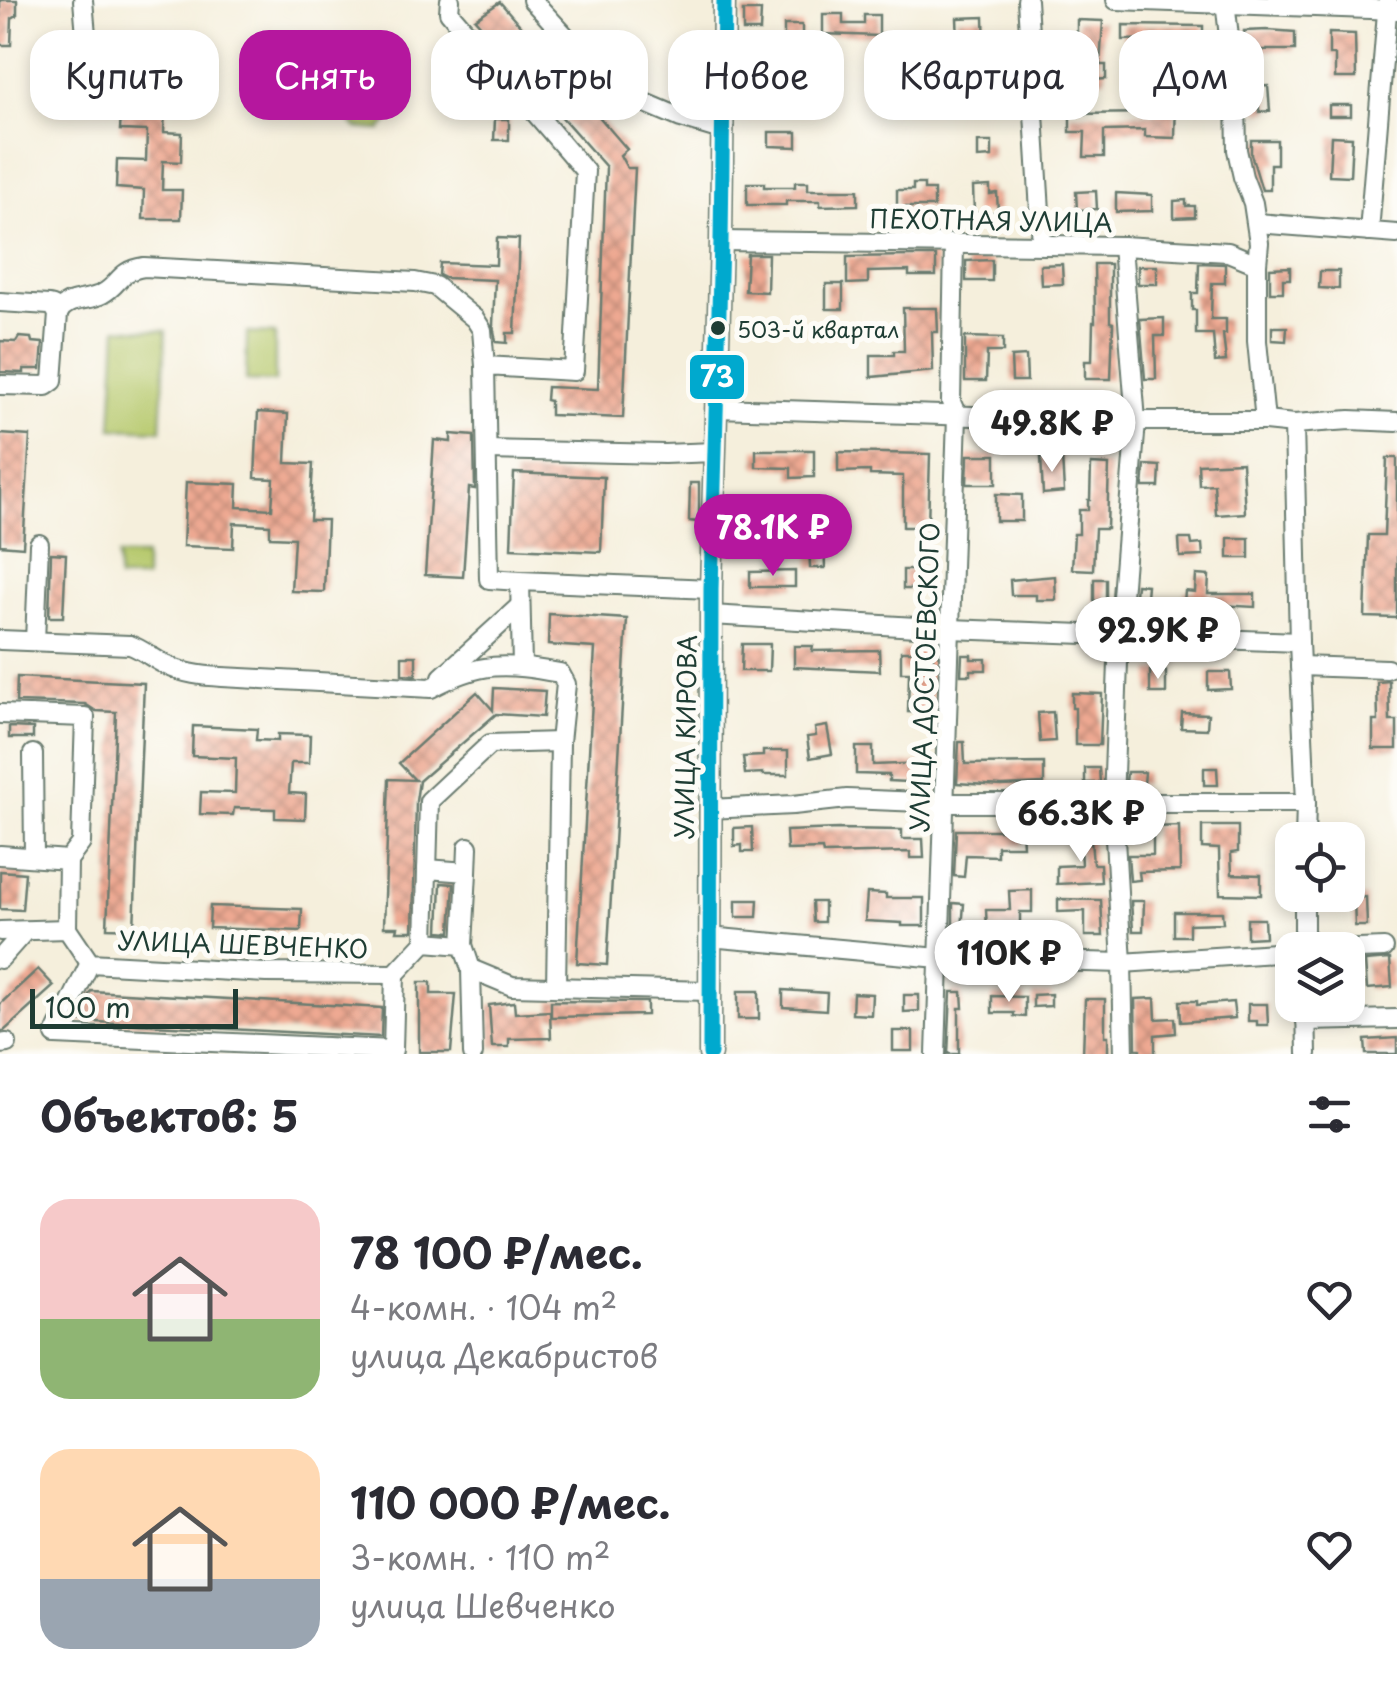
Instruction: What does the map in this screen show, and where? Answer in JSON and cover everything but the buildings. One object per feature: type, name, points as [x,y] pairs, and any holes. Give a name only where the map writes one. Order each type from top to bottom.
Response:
[{"type":"main road","name":"УЛИЦА КИРОВА","points":[[710,1054],[711,615],[724,0]]},
{"type":"street","points":[[84,0],[86,30]]},
{"type":"street","points":[[450,0],[449,12],[586,171],[574,371],[485,366]]},
{"type":"street","points":[[532,0],[615,90],[721,130]]},
{"type":"street","points":[[1027,0],[1042,244]]},
{"type":"street","points":[[1116,0],[1391,7],[1369,232]]},
{"type":"street","points":[[1226,2],[1237,150],[1260,243],[1256,264],[1256,341],[1265,421]]},
{"type":"street","points":[[1257,223],[1397,234]]},
{"type":"street","name":"ПЕХОТНАЯ УЛИЦА","points":[[721,241],[1122,246],[1228,252],[1256,264]]},
{"type":"street","name":"УЛИЦА ДОСТОЕВСКОГО","points":[[936,1054],[957,416],[951,402],[954,244]]},
{"type":"street","points":[[1122,246],[1136,420],[1119,634],[1113,803],[1124,1054]]},
{"type":"street","points":[[0,385],[46,386],[53,381],[58,314],[62,306],[100,295],[125,272],[144,267],[426,284],[444,293],[480,325],[483,336],[489,580],[712,589]]},
{"type":"street","points":[[0,302],[49,305],[58,314]]},
{"type":"street","points":[[715,408],[1294,424],[1397,422]]},
{"type":"street","points":[[1294,424],[1305,822]]},
{"type":"street","points":[[487,450],[714,452]]},
{"type":"street","points":[[35,641],[39,544]]},
{"type":"street","points":[[520,581],[522,666]]},
{"type":"street","points":[[431,688],[519,607]]},
{"type":"street","points":[[711,615],[950,629],[1299,642]]},
{"type":"street","points":[[0,640],[130,645],[192,675],[431,688],[487,666],[522,666],[560,673],[566,684],[560,742],[556,988]]},
{"type":"street","points":[[1300,666],[1387,669]]},
{"type":"street","points":[[0,714],[86,717],[82,843],[68,860],[67,929],[0,931]]},
{"type":"street","points":[[462,945],[424,942],[429,801],[490,744],[560,742]]},
{"type":"street","points":[[33,754],[34,858]]},
{"type":"street","points":[[709,809],[847,799],[946,803],[1306,802]]},
{"type":"street","points":[[468,846],[462,945],[472,968],[473,1054]]},
{"type":"street","points":[[0,855],[68,860]]},
{"type":"street","points":[[427,870],[467,872]]},
{"type":"street","name":"УЛИЦА ШЕВЧЕНКО","points":[[67,929],[90,963],[266,973],[395,974],[424,942]]},
{"type":"street","points":[[0,959],[24,932]]},
{"type":"street","points":[[709,937],[940,958],[1122,962],[1275,953]]},
{"type":"street","points":[[1365,949],[1384,948]]},
{"type":"street","points":[[61,1054],[55,1035],[90,963]]},
{"type":"street","points":[[472,968],[512,986],[709,991]]},
{"type":"street","points":[[55,1035],[392,1052],[395,974]]},
{"type":"street","points":[[1365,1017],[1397,1019]]},
{"type":"street","points":[[1306,1022],[1308,1054]]},
{"type":"green space","points":[[350,120],[388,120],[381,130],[356,128]]},
{"type":"green space","points":[[117,328],[166,331],[161,430],[112,428]]},
{"type":"green space","points":[[247,333],[275,334],[275,382],[246,381]]},
{"type":"green space","points":[[118,556],[145,556],[145,579],[118,579]]},
{"type":"transit line","name":"73","points":[[710,1054],[711,589],[724,0]]},
{"type":"place","name":"503-й квартал","points":[[718,328]]}]
